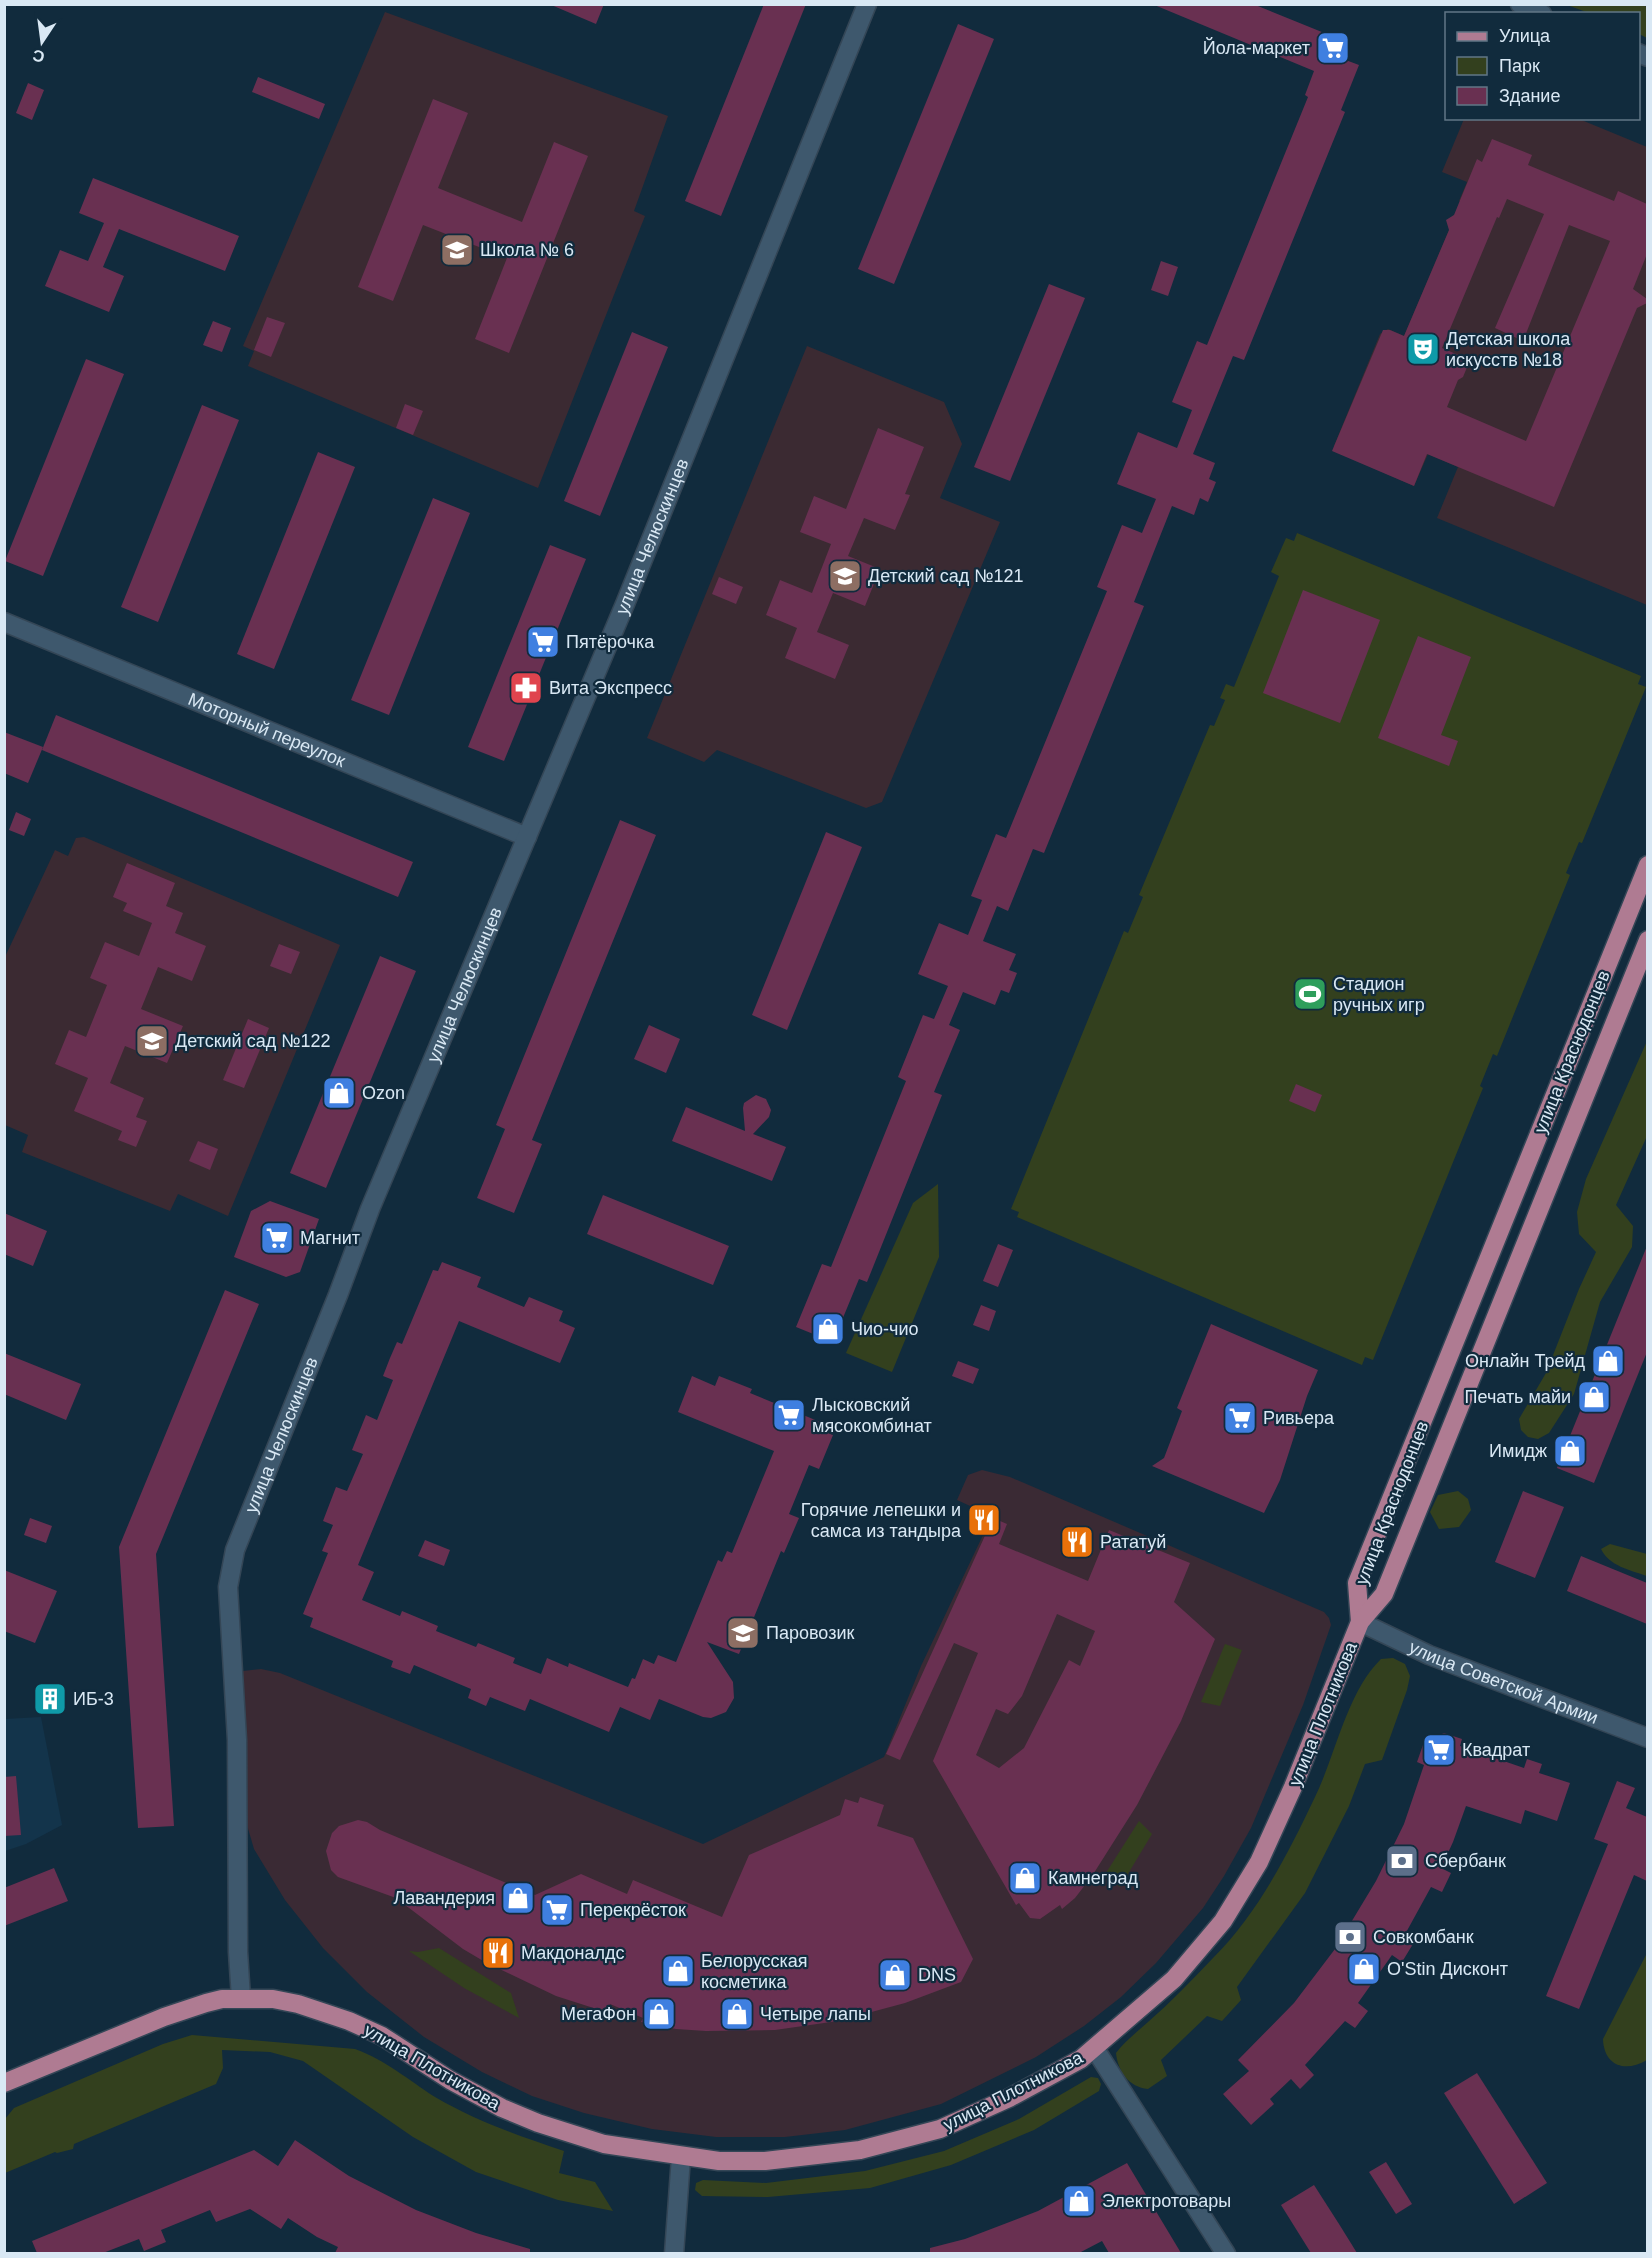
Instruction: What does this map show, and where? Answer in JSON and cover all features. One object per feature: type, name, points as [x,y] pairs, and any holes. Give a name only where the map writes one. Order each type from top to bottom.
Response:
[{"type":"main road","name":"улица Краснодонцев","points":[[1360,1622],[1357,1583],[1647,865]]},
{"type":"main road","name":"улица Краснодонцев","points":[[1360,1622],[1384,1594],[1647,940]]},
{"type":"main road","name":"улица Плотникова","points":[[4,2083],[164,2017],[222,1999],[273,1999],[349,2021],[382,2036],[450,2080],[502,2108],[538,2123],[604,2144],[681,2157],[719,2161],[765,2161],[860,2150],[940,2129],[1009,2098],[1082,2059],[1174,1979],[1229,1911],[1264,1852],[1360,1622]]},
{"type":"street","name":"улица Челюскинцев","points":[[241,1998],[238,1952],[237,1740],[228,1587],[235,1550],[338,1295],[370,1209],[625,604],[867,4]]},
{"type":"street","points":[[1520,4],[1538,12]]},
{"type":"street","name":"Моторный переулок","points":[[4,622],[527,837]]},
{"type":"street","name":"улица Советской Армии","points":[[1360,1622],[1428,1655],[1647,1738]]},
{"type":"street","points":[[1095,2049],[1226,2253]]},
{"type":"street","points":[[674,2253],[681,2157]]},
{"type":"shaded area","name":"Школа № 6","points":[[385,12],[668,116],[634,211],[645,216],[538,488],[248,366],[254,351],[243,346]]},
{"type":"shaded area","points":[[1464,120],[1581,120],[1647,147],[1647,605],[1437,518],[1458,467],[1428,454],[1414,486],[1334,451],[1334,446],[1380,334],[1388,329],[1404,336],[1450,228],[1447,221],[1467,204],[1459,201],[1467,182],[1442,172]]},
{"type":"shaded area","name":"Детский сад №121","points":[[807,346],[944,402],[962,444],[940,498],[1000,522],[882,802],[866,808],[717,750],[704,762],[647,738]]},
{"type":"shaded area","name":"Детский сад №122","points":[[84,837],[340,945],[228,1216],[178,1194],[170,1211],[22,1152],[28,1135],[5,1125],[5,957],[55,850],[68,856],[76,838]]},
{"type":"shaded area","points":[[982,1470],[1010,1477],[1324,1612],[1331,1625],[1303,1705],[1251,1828],[1203,1908],[1156,1963],[1121,1997],[1084,2026],[1036,2057],[941,2104],[845,2130],[785,2137],[716,2137],[652,2129],[584,2113],[532,2096],[482,2072],[424,2037],[367,1992],[323,1948],[285,1900],[254,1849],[245,1809],[243,1671],[261,1669],[280,1673],[703,1844],[884,1757],[921,1666],[992,1516],[957,1500],[968,1475]]},
{"type":"shaded area","points":[[41,1717],[62,1825],[26,1844],[5,1851],[5,1719]]},
{"type":"green space","points":[[1641,4],[1647,7],[1647,38],[1640,34],[1640,12],[1586,12],[1567,5]]},
{"type":"green space","name":"Стадион ручных игр","points":[[1297,533],[1641,676],[1638,684],[1646,687],[1582,843],[1579,842],[1566,873],[1570,875],[1497,1056],[1493,1054],[1480,1086],[1483,1088],[1373,1360],[1365,1357],[1362,1365],[1017,1217],[1019,1212],[1011,1209],[1124,931],[1128,933],[1143,897],[1139,895],[1210,725],[1214,726],[1225,700],[1220,698],[1226,684],[1234,687],[1279,576],[1271,572],[1286,538],[1294,541]]},
{"type":"green space","points":[[1647,1041],[1647,1136],[1616,1205],[1633,1226],[1632,1247],[1600,1302],[1574,1394],[1549,1433],[1538,1439],[1528,1437],[1521,1430],[1519,1419],[1546,1373],[1596,1252],[1579,1234],[1577,1212],[1586,1179]]},
{"type":"green space","points":[[938,1184],[939,1257],[892,1372],[846,1353],[913,1203]]},
{"type":"green space","points":[[1458,1491],[1468,1499],[1471,1510],[1459,1527],[1439,1529],[1430,1512],[1438,1495]]},
{"type":"green space","points":[[1610,1544],[1647,1554],[1647,1576],[1609,1560],[1601,1549]]},
{"type":"green space","points":[[1225,1644],[1242,1650],[1220,1706],[1201,1702]]},
{"type":"green space","points":[[1393,1658],[1405,1664],[1410,1676],[1382,1760],[1365,1764],[1349,1806],[1305,1893],[1237,1987],[1241,2000],[1222,2021],[1207,2016],[1161,2060],[1167,2076],[1148,2089],[1130,2082],[1119,2066],[1116,2053],[1173,1999],[1244,1922],[1271,1882],[1294,1840],[1315,1797],[1359,1688],[1381,1659]]},
{"type":"green space","points":[[1139,1821],[1152,1834],[1120,1887],[1104,1876]]},
{"type":"green space","points":[[439,1948],[511,1993],[519,2018],[464,1988],[409,1951],[418,1952]]},
{"type":"green space","points":[[1647,1953],[1647,2060],[1639,2064],[1624,2066],[1617,2064],[1607,2056],[1603,2039]]},
{"type":"green space","points":[[192,2035],[355,2049],[387,2065],[435,2097],[482,2121],[564,2151],[559,2173],[595,2182],[613,2211],[558,2200],[476,2172],[413,2137],[303,2061],[270,2052],[222,2050],[223,2068],[216,2084],[74,2144],[73,2149],[55,2152],[5,2173],[5,2119],[14,2108],[163,2044]]},
{"type":"green space","points":[[1091,2077],[1098,2078],[1101,2084],[1099,2091],[1034,2130],[951,2165],[870,2188],[768,2197],[702,2196],[695,2190],[696,2183],[703,2180],[766,2183],[865,2171],[944,2151],[1019,2119]]},
{"type":"building","points":[[549,4],[604,4],[596,24]]},
{"type":"building","points":[[764,4],[806,4],[721,216],[685,201]]},
{"type":"building","points":[[1152,4],[1253,4],[1349,43],[1343,59],[1359,65],[1341,110],[1345,112],[1244,360],[1233,356],[1193,454],[1215,463],[1209,479],[1216,482],[1208,502],[1200,498],[1194,515],[1172,506],[1134,602],[1144,606],[1044,853],[1033,849],[1008,911],[997,906],[983,941],[1016,954],[1009,970],[1017,973],[1009,993],[1001,990],[995,1005],[963,992],[949,1025],[960,1030],[934,1092],[942,1095],[867,1282],[859,1279],[833,1342],[796,1327],[822,1264],[831,1267],[906,1081],[898,1077],[923,1015],[934,1019],[948,986],[918,974],[939,923],[968,935],[982,900],[971,896],[996,834],[1006,838],[1107,591],[1097,587],[1122,525],[1142,533],[1156,499],[1117,484],[1138,432],[1177,448],[1192,410],[1172,402],[1197,341],[1207,345],[1308,97],[1305,95],[1314,71]]},
{"type":"building","points":[[958,24],[994,39],[894,284],[858,269]]},
{"type":"building","points":[[258,77],[325,104],[319,119],[252,92]]},
{"type":"building","points":[[28,83],[44,90],[32,120],[16,113]]},
{"type":"building","points":[[433,99],[468,113],[438,188],[522,222],[554,142],[588,156],[509,353],[475,339],[507,258],[423,225],[393,301],[358,287]]},
{"type":"building","points":[[1492,139],[1532,155],[1528,165],[1614,201],[1618,191],[1647,204],[1647,254],[1633,289],[1647,299],[1647,303],[1637,308],[1554,507],[1427,454],[1414,486],[1332,451],[1383,330],[1390,330],[1404,336],[1449,230],[1446,220],[1454,215],[1477,159],[1482,162]],"holes":[[[1507,199],[1544,214],[1495,328],[1523,341],[1569,225],[1610,241],[1526,441],[1447,407],[1458,380],[1463,377],[1470,360],[1442,348],[1497,217],[1499,218]]]},
{"type":"building","points":[[93,178],[239,236],[225,271],[119,229],[103,267],[124,276],[109,312],[45,286],[60,250],[88,261],[104,223],[79,213]]},
{"type":"building","points":[[1161,261],[1178,267],[1168,296],[1151,290]]},
{"type":"building","points":[[1049,284],[1085,298],[1010,481],[974,467]]},
{"type":"building","points":[[267,317],[285,323],[271,357],[254,350]]},
{"type":"building","points":[[213,321],[231,328],[222,352],[203,345]]},
{"type":"building","points":[[632,332],[668,347],[600,516],[564,501]]},
{"type":"building","points":[[86,359],[124,374],[43,576],[5,561]]},
{"type":"building","points":[[405,404],[423,411],[413,435],[396,428]]},
{"type":"building","points":[[202,405],[239,420],[158,622],[121,607]]},
{"type":"building","points":[[878,428],[924,447],[905,494],[910,495],[895,530],[864,518],[848,556],[880,569],[865,606],[833,593],[817,632],[849,645],[835,679],[785,658],[797,628],[766,615],[780,580],[812,593],[831,544],[800,532],[814,496],[846,509]]},
{"type":"building","points":[[318,452],[355,467],[274,669],[237,654]]},
{"type":"building","points":[[433,498],[470,513],[389,715],[351,700]]},
{"type":"building","points":[[550,545],[586,559],[504,761],[468,747]]},
{"type":"building","points":[[719,577],[743,587],[736,604],[712,594]]},
{"type":"building","points":[[1303,590],[1380,620],[1340,723],[1263,693]]},
{"type":"building","points":[[1418,636],[1471,657],[1441,735],[1458,741],[1449,766],[1378,738]]},
{"type":"building","points":[[56,715],[413,862],[398,897],[42,750]]},
{"type":"building","points":[[4,732],[43,747],[28,783],[4,773]]},
{"type":"building","points":[[16,812],[31,819],[24,836],[9,830]]},
{"type":"building","points":[[620,820],[656,835],[532,1140],[542,1144],[514,1213],[477,1198],[505,1129],[496,1125]]},
{"type":"building","points":[[826,832],[862,847],[787,1030],[752,1015]]},
{"type":"building","points":[[127,863],[175,883],[166,906],[183,913],[175,933],[206,946],[192,981],[158,967],[141,1009],[183,1026],[167,1063],[125,1046],[110,1083],[144,1098],[136,1117],[147,1121],[136,1147],[118,1140],[122,1131],[74,1111],[88,1078],[55,1064],[69,1030],[86,1037],[107,985],[90,978],[105,942],[139,956],[152,923],[123,911],[127,903],[113,897]]},
{"type":"building","points":[[279,944],[300,952],[291,974],[270,966]]},
{"type":"building","points":[[380,956],[416,971],[326,1188],[290,1173]]},
{"type":"building","points":[[248,1019],[269,1028],[244,1088],[223,1080]]},
{"type":"building","points":[[649,1025],[680,1039],[666,1073],[634,1059]]},
{"type":"building","points":[[1296,1084],[1322,1095],[1315,1112],[1289,1101]]},
{"type":"building","points":[[756,1095],[766,1099],[771,1110],[769,1117],[753,1134],[786,1147],[772,1181],[672,1141],[686,1107],[745,1131],[744,1103]]},
{"type":"building","points":[[198,1141],[218,1149],[210,1170],[189,1161]]},
{"type":"building","points":[[603,1195],[729,1246],[713,1285],[587,1234]]},
{"type":"building","name":"Магнит","points":[[270,1201],[319,1219],[300,1272],[286,1277],[234,1257],[251,1211]]},
{"type":"building","points":[[4,1213],[47,1231],[33,1266],[4,1254]]},
{"type":"building","points":[[998,1244],[1013,1250],[998,1287],[983,1281]]},
{"type":"building","points":[[1647,1246],[1647,1352],[1594,1483],[1557,1468]]},
{"type":"building","points":[[442,1262],[481,1277],[477,1287],[524,1307],[529,1297],[563,1311],[559,1321],[575,1328],[560,1363],[459,1321],[358,1565],[374,1572],[362,1600],[400,1616],[402,1611],[438,1626],[436,1631],[476,1647],[478,1643],[515,1658],[513,1663],[541,1674],[547,1658],[568,1667],[569,1663],[628,1687],[632,1678],[635,1679],[643,1659],[654,1664],[658,1655],[676,1662],[718,1560],[722,1562],[727,1551],[732,1553],[774,1451],[678,1412],[692,1376],[715,1386],[719,1376],[752,1389],[750,1393],[825,1424],[822,1431],[833,1435],[819,1469],[809,1465],[789,1514],[799,1518],[784,1553],[781,1551],[739,1654],[707,1642],[733,1682],[734,1698],[726,1712],[711,1718],[703,1717],[659,1699],[650,1720],[620,1707],[609,1732],[530,1699],[525,1711],[490,1697],[486,1706],[468,1698],[471,1689],[414,1665],[410,1674],[391,1667],[393,1661],[310,1627],[313,1618],[303,1614],[328,1553],[322,1551],[333,1525],[323,1521],[336,1487],[347,1491],[363,1454],[352,1450],[366,1415],[377,1420],[393,1380],[383,1376],[390,1358],[397,1342],[402,1344],[433,1270],[438,1271]]},
{"type":"building","points":[[225,1290],[259,1304],[156,1554],[174,1826],[138,1828],[119,1547]]},
{"type":"building","points":[[981,1305],[996,1311],[989,1331],[973,1325]]},
{"type":"building","name":"Ривьера","points":[[1211,1324],[1318,1370],[1307,1396],[1280,1480],[1264,1513],[1152,1466],[1164,1458],[1182,1411],[1177,1408]]},
{"type":"building","points":[[4,1353],[81,1384],[66,1420],[4,1394]]},
{"type":"building","points":[[958,1361],[979,1369],[973,1384],[952,1376]]},
{"type":"building","points":[[1523,1491],[1564,1507],[1535,1578],[1495,1562]]},
{"type":"building","points":[[30,1518],[52,1526],[46,1543],[24,1535]]},
{"type":"building","points":[[993,1518],[1007,1524],[999,1544],[1088,1581],[1109,1530],[1190,1563],[1174,1602],[1215,1639],[1181,1721],[1137,1805],[1092,1876],[1075,1898],[1062,1909],[1060,1905],[1040,1919],[1030,1918],[1019,1903],[1016,1905],[933,1761],[978,1653],[954,1643],[900,1760],[886,1754]],"holes":[[[1057,1614],[1095,1631],[1080,1666],[1069,1660],[1024,1748],[999,1768],[976,1755],[996,1709],[1008,1714],[1022,1696]]]},
{"type":"building","points":[[425,1540],[450,1550],[444,1566],[418,1556]]},
{"type":"building","points":[[1581,1556],[1647,1583],[1647,1624],[1567,1591]]},
{"type":"building","points":[[4,1570],[57,1591],[35,1643],[4,1631]]},
{"type":"building","name":"ИБ-3","points":[[43,1686],[60,1688],[56,1712],[39,1710]]},
{"type":"building","points":[[1444,1733],[1462,1739],[1460,1746],[1524,1768],[1527,1759],[1542,1764],[1539,1773],[1570,1783],[1557,1821],[1525,1810],[1521,1824],[1466,1806],[1441,1868],[1451,1873],[1442,1892],[1431,1887],[1403,1938],[1413,1944],[1402,1962],[1392,1955],[1358,2003],[1368,2011],[1355,2028],[1345,2021],[1305,2065],[1314,2075],[1300,2089],[1291,2079],[1270,2099],[1274,2104],[1251,2125],[1223,2094],[1249,2071],[1238,2060],[1294,2003],[1335,1949],[1376,1881],[1404,1824],[1424,1765],[1417,1762],[1424,1742]]},
{"type":"building","points":[[16,1776],[21,1835],[4,1836],[4,1777]]},
{"type":"building","points":[[1617,1781],[1635,1788],[1626,1808],[1647,1817],[1647,1881],[1634,1875],[1579,2009],[1546,1996],[1608,1844],[1594,1839]]},
{"type":"building","name":"Перекрёсток","points":[[860,1797],[884,1805],[877,1826],[913,1838],[973,1959],[961,1982],[905,2003],[838,2021],[775,2030],[676,2029],[641,2022],[643,2018],[610,2004],[606,2012],[556,1996],[463,1949],[396,1898],[338,1877],[331,1870],[326,1851],[332,1833],[339,1826],[358,1820],[535,1895],[581,1874],[627,1894],[633,1880],[722,1917],[749,1855],[840,1815],[845,1799],[858,1803]]},
{"type":"building","points":[[54,1868],[68,1901],[4,1926],[4,1888]]},
{"type":"building","points":[[1477,2073],[1547,2183],[1514,2204],[1444,2093]]},
{"type":"building","points":[[295,2140],[349,2176],[416,2210],[476,2233],[530,2249],[530,2253],[335,2253],[338,2247],[317,2237],[288,2218],[281,2229],[250,2209],[216,2222],[210,2210],[161,2230],[166,2242],[144,2251],[139,2239],[103,2253],[37,2253],[32,2241],[254,2150],[278,2166]]},
{"type":"building","points":[[1386,2162],[1412,2204],[1396,2214],[1369,2172]]},
{"type":"building","points":[[1127,2163],[1181,2253],[1109,2253],[1102,2241],[1079,2253],[930,2253],[930,2248],[965,2239],[1038,2211]]},
{"type":"building","points":[[1314,2185],[1357,2253],[1311,2253],[1281,2205]]},
{"type":"place","name":"Йола-маркет","points":[[1333,48]]},
{"type":"place","name":"Школа № 6","points":[[457,250]]},
{"type":"place","name":"Детская школа искусств №18","points":[[1423,349]]},
{"type":"place","name":"Детский сад №121","points":[[845,576]]},
{"type":"place","name":"Пятёрочка","points":[[543,642]]},
{"type":"place","name":"Вита Экспресс","points":[[526,688]]},
{"type":"place","name":"Стадион ручных игр","points":[[1310,994]]},
{"type":"place","name":"Детский сад №122","points":[[152,1041]]},
{"type":"place","name":"Ozon","points":[[339,1093]]},
{"type":"place","name":"Магнит","points":[[277,1238]]},
{"type":"place","name":"Чио-чио","points":[[828,1329]]},
{"type":"place","name":"Онлайн Трейд","points":[[1608,1361]]},
{"type":"place","name":"Печать майи","points":[[1594,1397]]},
{"type":"place","name":"Лысковский мясокомбинат","points":[[789,1415]]},
{"type":"place","name":"Ривьера","points":[[1240,1418]]},
{"type":"place","name":"Имидж","points":[[1570,1451]]},
{"type":"place","name":"Горячие лепешки и самса из тандыра","points":[[984,1520]]},
{"type":"place","name":"Рататуй","points":[[1077,1542]]},
{"type":"place","name":"Паровозик","points":[[743,1633]]},
{"type":"place","name":"ИБ-3","points":[[50,1699]]},
{"type":"place","name":"Квадрат","points":[[1439,1750]]},
{"type":"place","name":"Сбербанк","points":[[1402,1861]]},
{"type":"place","name":"Камнеград","points":[[1025,1878]]},
{"type":"place","name":"Лавандерия","points":[[518,1898]]},
{"type":"place","name":"Перекрёсток","points":[[557,1910]]},
{"type":"place","name":"Совкомбанк","points":[[1350,1937]]},
{"type":"place","name":"Макдоналдс","points":[[498,1953]]},
{"type":"place","name":"O'Stin Дисконт","points":[[1364,1969]]},
{"type":"place","name":"Белорусская косметика","points":[[678,1971]]},
{"type":"place","name":"DNS","points":[[895,1975]]},
{"type":"place","name":"МегаФон","points":[[659,2014]]},
{"type":"place","name":"Четыре лапы","points":[[737,2014]]},
{"type":"place","name":"Электротовары","points":[[1079,2201]]}]
